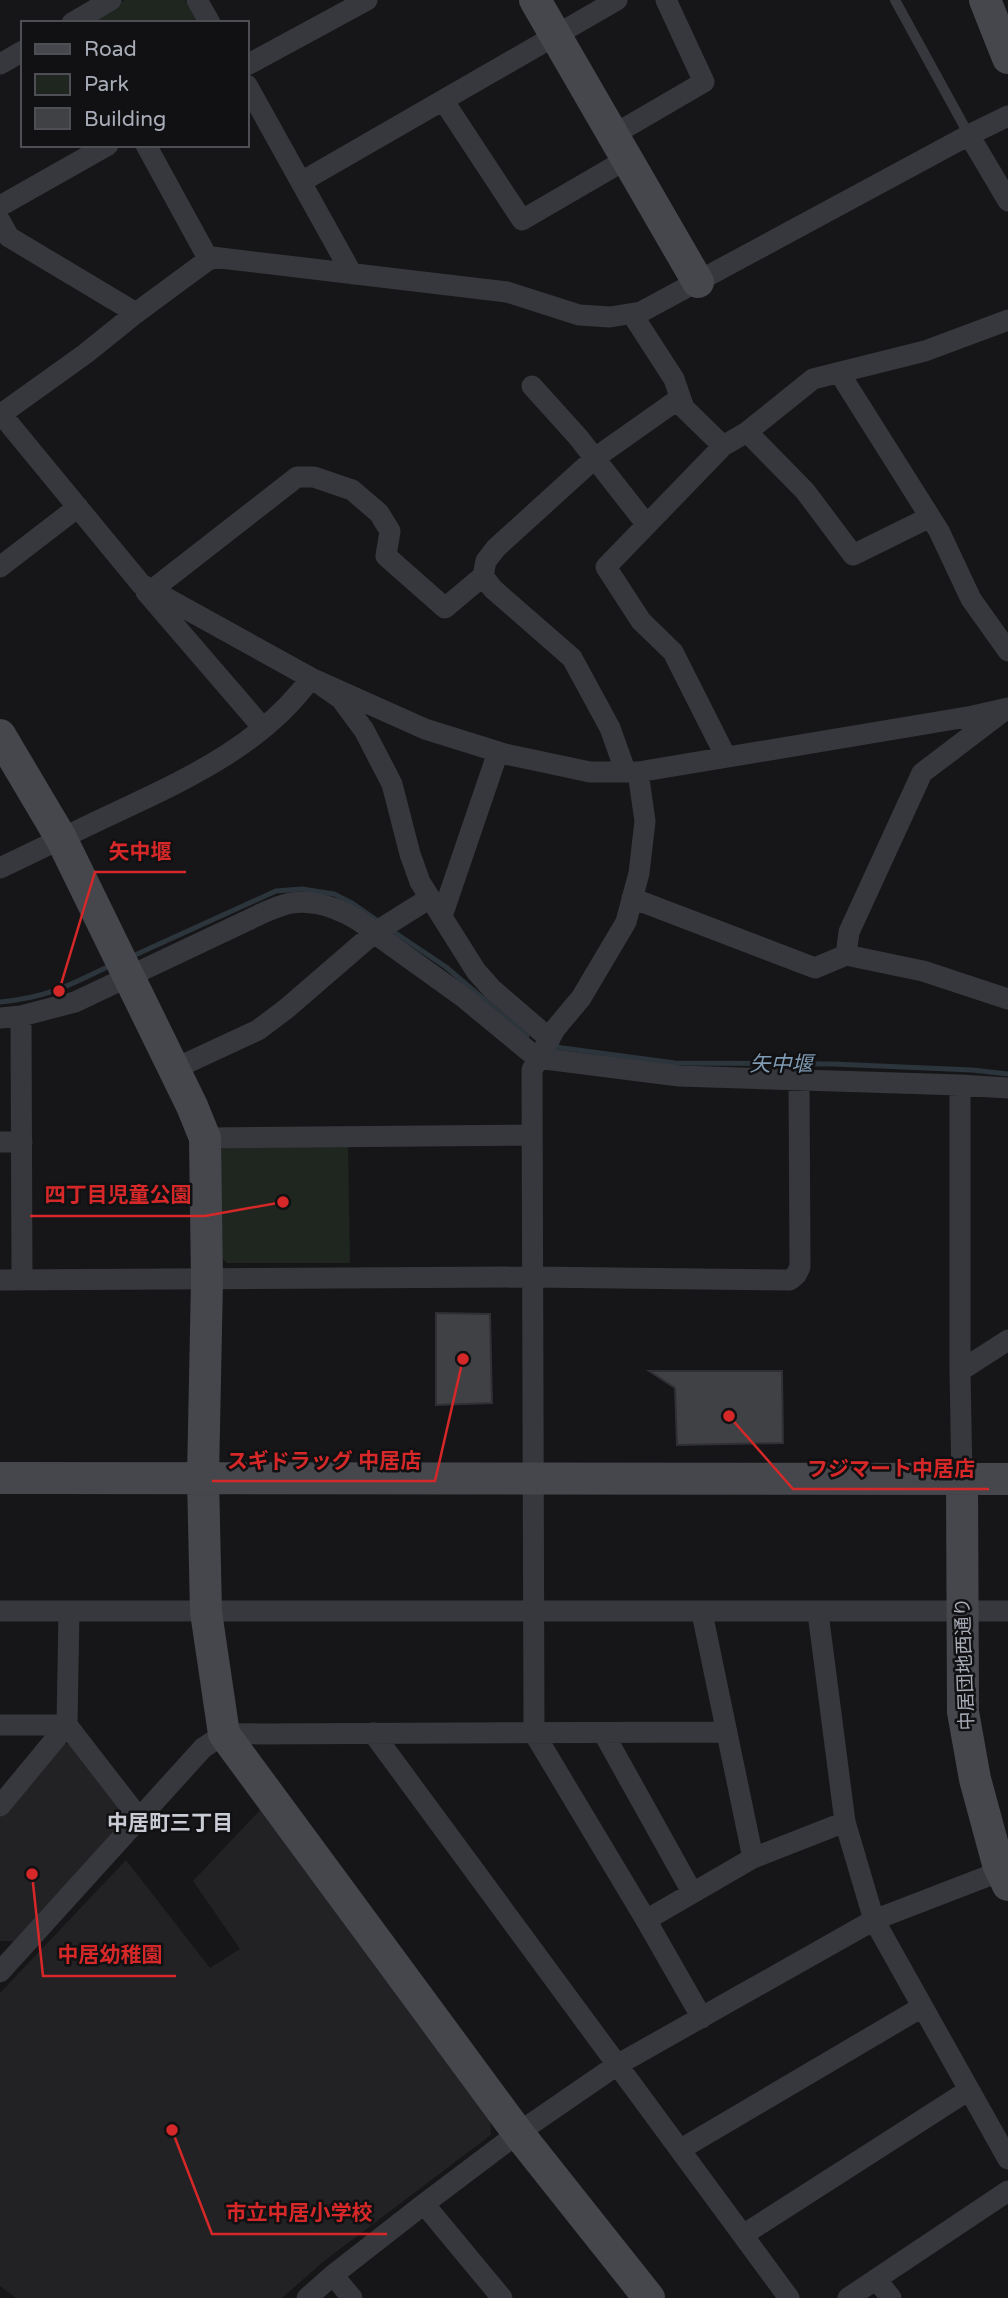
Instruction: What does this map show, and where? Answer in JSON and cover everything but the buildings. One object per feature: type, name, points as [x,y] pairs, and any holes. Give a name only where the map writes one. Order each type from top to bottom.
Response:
[{"type":"street","points":[[75,21],[111,0]]},
{"type":"street","points":[[197,0],[209,21]]},
{"type":"street","points":[[248,64],[367,0]]},
{"type":"street","points":[[536,0],[698,282]]},
{"type":"street","points":[[300,181],[617,0]]},
{"type":"street","points":[[443,100],[522,220],[704,82],[666,0]]},
{"type":"street","points":[[985,0],[1008,58]]},
{"type":"street","points":[[1003,0],[1008,13]]},
{"type":"street","points":[[0,64],[21,52]]},
{"type":"street","points":[[248,87],[352,274]]},
{"type":"street","points":[[1008,116],[698,282],[641,312],[632,314],[610,317],[579,315],[507,292],[212,257],[1,414],[147,587],[311,678],[425,729],[498,752],[590,772],[631,771],[973,716],[1008,708]]},
{"type":"street","points":[[970,135],[1008,201]]},
{"type":"street","points":[[0,206],[104,147]]},
{"type":"street","points":[[147,147],[209,260]]},
{"type":"street","points":[[0,221],[9,237],[136,313]]},
{"type":"street","points":[[632,314],[674,379],[684,408],[723,446]]},
{"type":"street","points":[[726,757],[673,652],[641,621],[607,566],[723,446],[747,432],[813,379],[925,351],[1008,320]]},
{"type":"street","points":[[840,374],[930,517],[971,598],[1008,651]]},
{"type":"street","points":[[532,386],[648,525]]},
{"type":"street","points":[[147,587],[297,477],[314,477],[352,490],[379,513],[390,531],[386,556],[445,608],[483,576],[486,561],[496,548],[594,458],[680,398]]},
{"type":"street","points":[[747,432],[805,491],[853,555],[930,517]]},
{"type":"street","points":[[0,567],[78,507]]},
{"type":"street","points":[[483,576],[493,589],[572,658],[631,771],[645,821],[639,873],[626,922],[581,998],[537,1058],[532,1070],[534,1733],[702,2018]]},
{"type":"street","points":[[147,587],[147,594],[263,728]]},
{"type":"street","points":[[0,868],[177,783],[234,751],[300,693],[311,678]]},
{"type":"street","points":[[311,678],[341,699],[364,730],[392,784],[420,882],[476,971],[492,989],[550,1039]]},
{"type":"street","points":[[846,955],[849,932],[922,773],[1008,708]]},
{"type":"street","points":[[0,736],[61,838],[192,1106],[205,1138],[207,1280],[203,1476],[206,1612],[223,1734],[518,2133],[649,2298]]},
{"type":"street","points":[[174,1069],[258,1030],[374,933],[436,907],[498,752]]},
{"type":"street","points":[[632,898],[815,968],[846,955],[922,971],[1008,999]]},
{"type":"street","points":[[22,1280],[22,1142],[11,1017],[75,1002],[265,912],[291,903],[336,909],[363,922],[374,933],[463,997],[537,1058],[680,1076],[1008,1088]]},
{"type":"street","points":[[0,1280],[531,1277],[790,1280],[800,1267],[799,1079]]},
{"type":"street","points":[[960,1085],[962,1479]]},
{"type":"street","points":[[205,1138],[531,1135]]},
{"type":"street","points":[[0,1142],[22,1142]]},
{"type":"street","points":[[960,1371],[1008,1340]]},
{"type":"street","points":[[0,1478],[203,1476],[1008,1479]]},
{"type":"street","name":"中居団地西通り","points":[[962,1479],[963,1712],[975,1779],[1004,1878]]},
{"type":"street","points":[[0,1611],[1008,1611]]},
{"type":"street","points":[[0,1806],[67,1725],[69,1611]]},
{"type":"street","points":[[702,1612],[753,1858]]},
{"type":"street","points":[[818,1613],[845,1822],[874,1920],[1008,2159]]},
{"type":"street","points":[[0,1725],[67,1725]]},
{"type":"street","points":[[67,1725],[139,1818]]},
{"type":"street","points":[[2,1965],[204,1748],[223,1734],[727,1732]]},
{"type":"street","points":[[373,1733],[789,2298]]},
{"type":"street","points":[[604,1734],[692,1892]]},
{"type":"street","points":[[646,1920],[753,1858],[845,1822]]},
{"type":"street","points":[[307,2298],[333,2275],[518,2133],[617,2065],[874,1920],[1004,1878]]},
{"type":"street","points":[[681,2150],[922,2007]]},
{"type":"street","points":[[743,2235],[969,2090]]},
{"type":"street","points":[[849,2298],[1008,2191]]},
{"type":"street","points":[[424,2204],[502,2298]]},
{"type":"street","points":[[333,2275],[352,2298]]},
{"type":"street","points":[[876,2279],[891,2298]]},
{"type":"lane","points":[[895,0],[970,135]]},
{"type":"shaded area","points":[[72,1743],[120,1809],[124,1820],[14,1941],[0,1941],[0,1817],[60,1744]]},
{"type":"shaded area","points":[[262,1808],[490,2118],[491,2135],[324,2261],[282,2298],[16,2298],[0,2286],[0,1993],[126,1860],[210,1968],[240,1949],[193,1881]]},
{"type":"green space","points":[[125,0],[185,0],[198,21],[88,21]]},
{"type":"green space","points":[[228,1142],[348,1142],[350,1263],[227,1263],[216,1252],[218,1153]]},
{"type":"waterway","name":"矢中堰","points":[[135,955],[276,891],[302,889],[334,894],[378,921]]},
{"type":"waterway","name":"矢中堰","points":[[391,930],[446,967],[527,1036]]},
{"type":"waterway","name":"矢中堰","points":[[0,1002],[54,991],[105,968]]},
{"type":"waterway","name":"矢中堰","points":[[555,1047],[675,1063],[833,1064],[1008,1074]]},
{"type":"place","name":"矢中堰","points":[[59,991]]},
{"type":"place","name":"四丁目児童公園","points":[[283,1202]]},
{"type":"place","name":"スギドラッグ 中居店","points":[[463,1359]]},
{"type":"place","name":"フジマート中居店","points":[[729,1416]]},
{"type":"place","name":"中居幼稚園","points":[[32,1874]]},
{"type":"place","name":"市立中居小学校","points":[[172,2130]]},
{"type":"district","name":"中居町三丁目","points":[[170,1823]]}]
